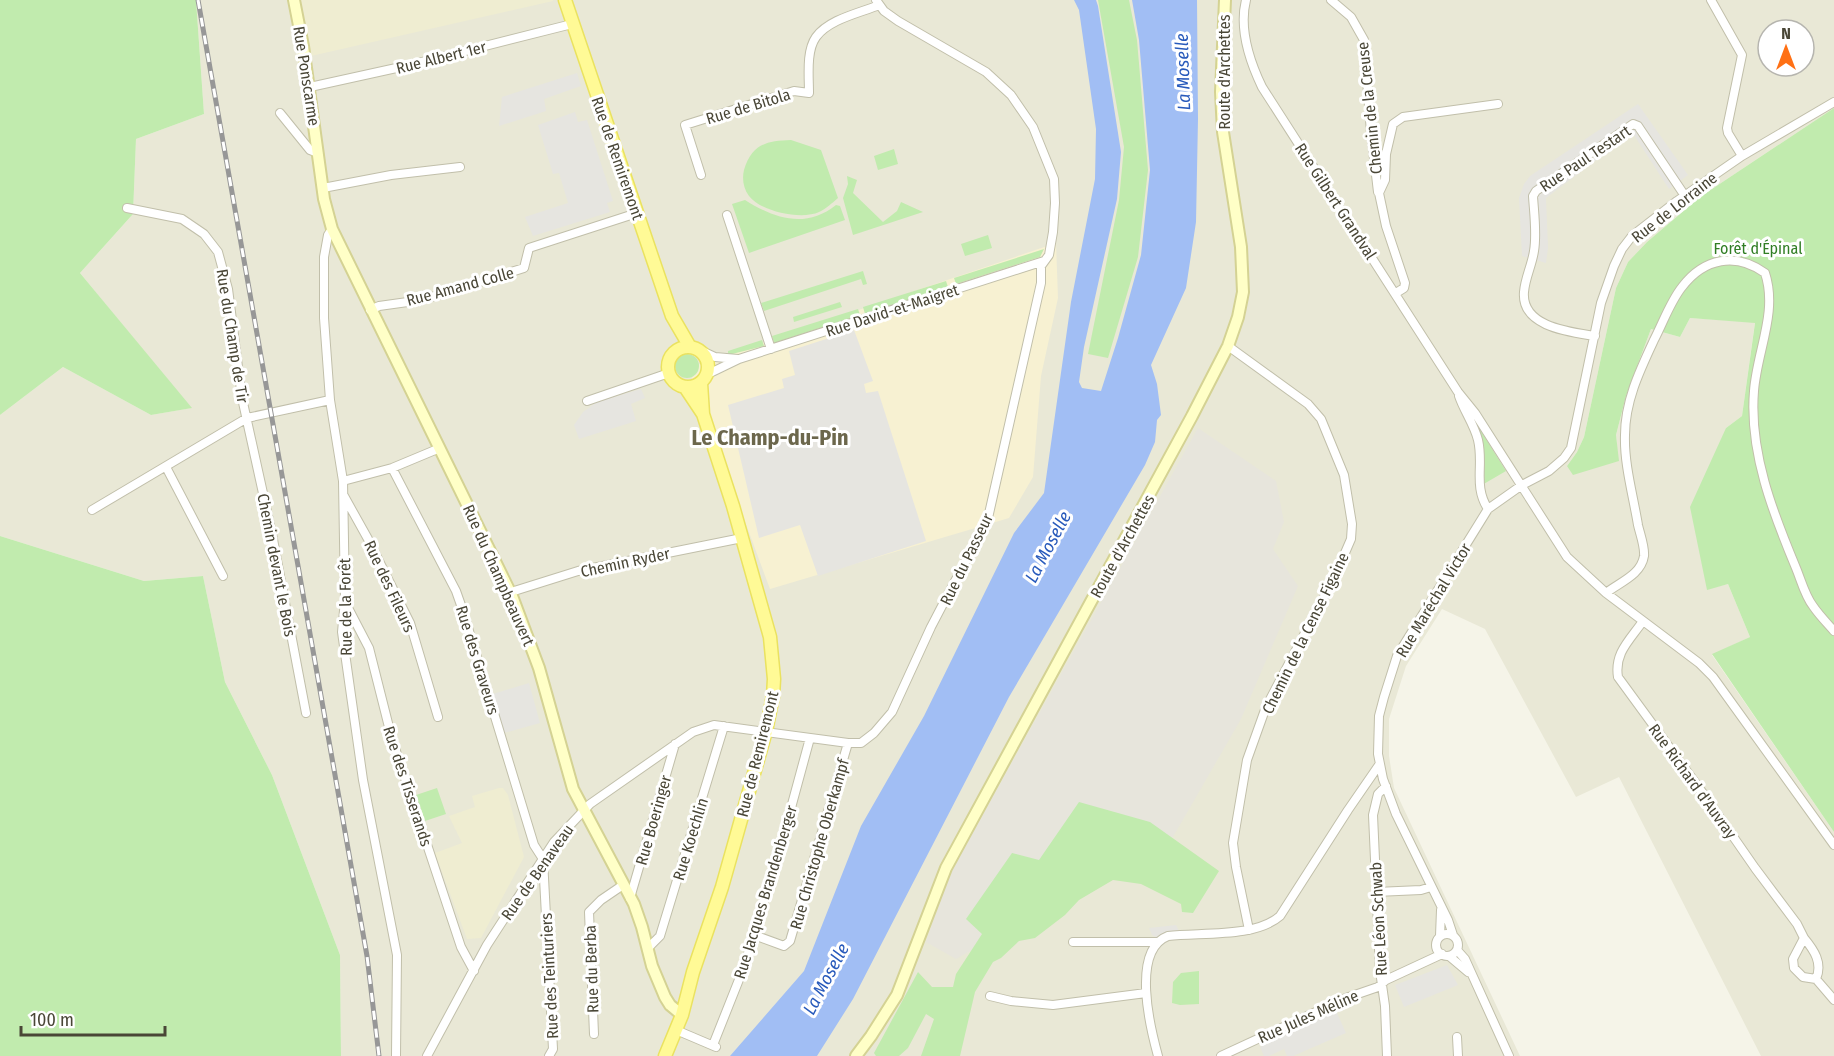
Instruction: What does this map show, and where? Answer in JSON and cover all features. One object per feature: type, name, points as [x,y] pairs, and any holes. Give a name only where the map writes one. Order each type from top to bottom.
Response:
[{"type":"main road","name":"Rue de Remiremont","points":[[565,0],[672,316],[695,349]]},
{"type":"main road","name":"Rue de Remiremont","points":[[672,316],[672,355]]},
{"type":"main road","points":[[681,348],[695,349],[706,358],[709,366],[704,378],[694,387],[684,387],[672,380],[668,363],[672,355],[681,348]]},
{"type":"main road","name":"Rue de Remiremont","points":[[703,414],[704,378]]},
{"type":"main road","name":"Rue de Remiremont","points":[[665,1056],[682,1015],[693,972],[722,887],[766,731],[773,687],[770,637],[742,538],[703,414],[684,387]]},
{"type":"street","name":"Rue Ponscarme","points":[[294,0],[310,87],[326,207]]},
{"type":"street","name":"Route d'Archettes","points":[[856,1056],[897,995],[946,868],[1175,448],[1228,346],[1238,317],[1243,292],[1241,247],[1223,132],[1221,92],[1225,0]]},
{"type":"street","name":"Rue Gilbert Grandval","points":[[1246,0],[1244,22],[1254,70],[1262,87],[1458,392],[1475,413],[1568,557],[1606,593],[1699,663],[1713,677],[1834,845]]},
{"type":"street","name":"Chemin de la Creuse","points":[[1331,0],[1352,17],[1364,40],[1378,193],[1405,283],[1404,288],[1396,293]]},
{"type":"street","points":[[1711,0],[1742,55],[1727,128],[1742,156]]},
{"type":"street","name":"Rue de Bitola","points":[[700,175],[685,125],[794,91],[809,93],[811,50],[816,37],[828,26],[878,3]]},
{"type":"street","name":"Rue du Passeur","points":[[766,731],[861,743],[874,733],[891,712],[931,627],[988,518],[1041,283],[1041,266],[1049,255],[1053,232],[1054,179],[1038,137],[1023,110],[1011,95],[986,72],[897,21],[878,3]]},
{"type":"street","name":"Rue Albert 1er","points":[[310,87],[410,65],[572,24]]},
{"type":"street","name":"Rue de Lorraine","points":[[1522,485],[1550,471],[1571,448],[1601,303],[1614,266],[1622,249],[1632,236],[1742,156],[1834,102]]},
{"type":"street","name":"Chemin de la Creuse","points":[[1378,193],[1385,180],[1386,154],[1396,120],[1403,117],[1498,104]]},
{"type":"street","name":"Rue Ponscarme","points":[[280,113],[310,150],[318,153]]},
{"type":"street","name":"Rue Paul Testart","points":[[1595,336],[1545,325],[1533,316],[1525,304],[1524,293],[1535,249],[1533,196],[1536,191],[1633,124],[1638,126],[1685,196]]},
{"type":"street","points":[[323,189],[391,175],[460,167]]},
{"type":"street","name":"Rue du Champbeauvert","points":[[326,207],[332,229],[370,310],[511,592],[533,648],[573,789],[630,898],[642,927],[652,966],[665,997],[670,1005],[682,1015]]},
{"type":"street","name":"Rue du Champ de Tir","points":[[127,208],[182,219],[204,234],[218,252],[228,290],[242,398],[247,418]]},
{"type":"street","name":"Rue Amand Colle","points":[[370,310],[379,306],[422,300],[524,268],[529,248],[637,213]]},
{"type":"street","points":[[727,215],[771,349]]},
{"type":"street","name":"Rue de la Forêt","points":[[332,229],[328,235],[324,257],[324,318],[330,400],[343,481],[345,600],[342,632],[363,780],[397,955],[396,1056]]},
{"type":"street","name":"Rue David-et-Maigret","points":[[704,378],[739,359],[1044,261]]},
{"type":"street","points":[[1606,593],[1637,572],[1644,555],[1628,466],[1625,435],[1630,398],[1642,366],[1681,288],[1707,266],[1720,262],[1744,261],[1765,273],[1770,289],[1770,306],[1757,364],[1753,421],[1767,493],[1812,605],[1834,631]]},
{"type":"street","name":"Chemin de la Cense Figaine","points":[[1228,346],[1308,404],[1321,419],[1344,475],[1352,524],[1351,539],[1335,576],[1266,707],[1247,760],[1233,843],[1249,930]]},
{"type":"street","name":"Rue David-et-Maigret","points":[[695,349],[715,357],[739,359]]},
{"type":"street","points":[[587,401],[669,373]]},
{"type":"street","name":"Rue Gilbert Grandval","points":[[1458,392],[1463,409],[1478,440],[1479,492],[1488,509]]},
{"type":"street","points":[[92,510],[247,418],[330,400]]},
{"type":"street","name":"Chemin devant le Bois","points":[[247,418],[306,713]]},
{"type":"street","points":[[343,481],[392,468],[440,448]]},
{"type":"street","points":[[166,467],[223,576]]},
{"type":"street","name":"Rue des Graveurs","points":[[392,468],[456,591],[534,844],[543,859]]},
{"type":"street","name":"Rue Maréchal Victor","points":[[1453,935],[1448,920],[1396,814],[1386,786],[1379,765],[1379,716],[1397,656],[1488,509],[1522,485]]},
{"type":"street","name":"Rue des Fileurs","points":[[343,495],[406,614],[438,717]]},
{"type":"street","name":"Chemin Ryder","points":[[511,592],[578,572],[742,538]]},
{"type":"street","name":"Rue des Tisserands","points":[[345,600],[369,648],[392,738],[461,947],[474,971]]},
{"type":"street","name":"Rue Richard d'Auvray","points":[[1643,621],[1618,655],[1616,665],[1618,677],[1797,924],[1817,956],[1819,973],[1816,979]]},
{"type":"street","name":"Rue de Benaveau","points":[[427,1056],[487,945],[554,842],[583,810],[675,743],[701,728],[714,725],[766,731]]},
{"type":"street","name":"Rue Koechlin","points":[[648,948],[660,936],[724,726]]},
{"type":"street","name":"Rue Jacques Brandenberger","points":[[676,1030],[714,1046],[754,935],[810,738]]},
{"type":"street","name":"Rue Boeringer","points":[[630,898],[675,743]]},
{"type":"street","name":"Rue Christophe Oberkampf","points":[[754,935],[784,945],[790,941],[848,743]]},
{"type":"street","points":[[1158,1056],[1146,993],[1146,977],[1154,945],[1160,939],[1174,936],[1249,930],[1271,924],[1280,916],[1379,765]]},
{"type":"street","name":"Rue Léon Schwab","points":[[1386,786],[1378,794],[1373,815],[1387,1056]]},
{"type":"street","name":"Rue des Teinturiers","points":[[543,859],[553,1049],[549,1056]]},
{"type":"street","name":"Rue du Berba","points":[[594,1034],[589,912],[624,885]]},
{"type":"street","points":[[1376,892],[1421,891],[1431,887]]},
{"type":"street","points":[[1427,961],[1440,936],[1441,909]]},
{"type":"street","points":[[1440,936],[1449,933],[1458,941],[1457,950],[1465,959],[1509,1056]]},
{"type":"street","points":[[1804,938],[1793,959],[1794,968],[1803,977],[1816,979],[1834,1000]]},
{"type":"street","points":[[1073,942],[1157,942]]},
{"type":"street","points":[[1436,947],[1471,975]]},
{"type":"street","points":[[1445,955],[1457,950]]},
{"type":"street","name":"Rue Jules Méline","points":[[1221,1056],[1346,998],[1378,987],[1427,961],[1445,955]]},
{"type":"street","points":[[990,996],[1011,1001],[1053,1005],[1146,993]]},
{"type":"street","points":[[1457,1037],[1458,1056]]},
{"type":"shaded area","points":[[196,0],[1834,0],[1834,108],[1700,197],[1647,242],[1628,262],[1616,288],[1584,437],[1567,466],[1618,461],[1616,435],[1626,396],[1651,329],[1680,337],[1690,318],[1755,322],[1742,416],[1726,428],[1707,589],[1728,584],[1750,637],[1712,655],[1834,832],[1834,1056],[1761,1056],[1619,777],[1576,797],[1485,629],[1442,609],[1406,666],[1389,719],[1389,756],[1394,788],[1520,1056],[341,1056],[340,955],[272,775],[225,682],[203,576],[144,581],[0,536],[0,415],[63,367],[151,415],[191,408],[80,273],[133,214],[136,139],[204,114]]},
{"type":"shaded area","points":[[299,0],[553,0],[553,1],[311,56]]},
{"type":"shaded area","points":[[577,73],[581,86],[544,99],[546,111],[499,126],[502,97]]},
{"type":"shaded area","points":[[1638,104],[1688,175],[1669,189],[1628,126],[1599,147],[1603,155],[1546,198],[1548,248],[1546,263],[1522,256],[1519,198],[1530,176]]},
{"type":"shaded area","points":[[575,112],[578,122],[587,120],[613,201],[607,203],[610,212],[533,236],[525,217],[568,203],[559,173],[553,174],[538,125]]},
{"type":"shaded area","points":[[1056,243],[1058,298],[1041,376],[1033,477],[1009,518],[770,589],[688,368]]},
{"type":"shaded area","points":[[854,330],[873,381],[864,384],[866,393],[878,391],[926,541],[818,576],[800,525],[759,538],[728,405],[784,388],[782,379],[795,375],[789,351]]},
{"type":"shaded area","points":[[641,389],[645,398],[631,404],[636,421],[579,439],[574,425],[583,412],[597,402]]},
{"type":"shaded area","points":[[1198,428],[1276,481],[1284,522],[1273,549],[1298,586],[1241,719],[1173,837],[956,959],[926,942],[948,878]]},
{"type":"shaded area","points":[[529,683],[540,723],[504,733],[493,694]]},
{"type":"shaded area","points":[[503,788],[508,795],[524,857],[481,938],[467,939],[435,853],[462,843],[449,816],[475,807],[472,796]]},
{"type":"shaded area","points":[[1176,925],[1181,935],[1160,939],[1152,935],[1149,928]]},
{"type":"shaded area","points":[[1447,965],[1458,985],[1404,1007],[1395,985]]},
{"type":"shaded area","points":[[1336,1011],[1346,1033],[1293,1056],[1287,1056],[1284,1049],[1264,1056],[1260,1047]]},
{"type":"green space","points":[[0,0],[196,0],[204,114],[136,139],[133,214],[80,273],[192,408],[151,415],[63,367],[0,415]]},
{"type":"green space","points":[[1098,0],[1129,0],[1137,40],[1148,170],[1138,257],[1108,358],[1088,354],[1119,200],[1124,147]]},
{"type":"green space","name":"Forêt d'Épinal","points":[[1834,108],[1834,832],[1712,654],[1750,637],[1728,584],[1707,590],[1690,507],[1726,428],[1742,416],[1755,323],[1690,318],[1680,337],[1651,329],[1626,396],[1616,435],[1619,461],[1573,475],[1567,466],[1584,437],[1616,288],[1628,262],[1647,242],[1700,197]]},
{"type":"green space","points":[[791,140],[821,150],[838,198],[819,212],[803,215],[782,213],[755,202],[745,190],[744,170],[751,154],[767,143]]},
{"type":"green space","points":[[894,149],[898,164],[878,170],[874,156]]},
{"type":"green space","points":[[847,176],[857,180],[853,193],[883,222],[897,211],[901,202],[923,212],[853,235],[843,198],[848,184]]},
{"type":"green space","points":[[745,200],[756,207],[790,219],[813,217],[836,205],[840,206],[845,220],[749,253],[732,204]]},
{"type":"green space","points":[[988,235],[992,248],[965,256],[961,244]]},
{"type":"green space","points":[[1044,249],[1040,257],[956,284],[954,278]]},
{"type":"green space","points":[[863,271],[867,284],[863,285],[861,279],[764,311],[761,303]]},
{"type":"green space","points":[[946,281],[948,287],[865,314],[863,307]]},
{"type":"green space","points":[[840,302],[842,307],[794,322],[793,317]]},
{"type":"green space","points":[[858,309],[860,315],[774,343],[772,336]]},
{"type":"green space","points":[[762,340],[764,346],[728,355],[728,351]]},
{"type":"green space","points":[[687,354],[695,358],[699,366],[695,374],[687,378],[679,374],[675,366],[679,358]]},
{"type":"green space","points":[[1474,420],[1506,471],[1482,485],[1482,451]]},
{"type":"green space","points":[[0,536],[144,581],[203,576],[225,682],[272,775],[340,955],[341,1056],[0,1056]]},
{"type":"green space","points":[[437,788],[446,814],[425,821],[416,795]]},
{"type":"green space","points":[[1079,802],[1150,822],[1219,871],[1193,913],[1182,912],[1181,904],[1141,884],[1113,880],[1079,900],[1065,915],[1035,938],[1019,941],[1001,958],[993,962],[975,992],[960,1056],[921,1056],[934,1019],[926,1014],[908,1048],[899,1056],[876,1056],[874,1053],[918,972],[932,987],[953,987],[956,974],[982,934],[966,919],[1012,853],[1039,860]]},
{"type":"green space","points":[[1199,971],[1199,1004],[1172,1003],[1173,982],[1181,973]]},
{"type":"water","name":"La Moselle","points":[[1074,0],[1096,0],[1098,6],[1121,152],[1117,199],[1084,347],[1079,382],[1082,388],[1101,391],[1141,255],[1150,170],[1139,40],[1132,0],[1197,0],[1196,222],[1186,288],[1151,365],[1157,384],[1161,415],[1157,420],[1155,442],[1145,465],[1009,697],[853,999],[817,1056],[730,1056],[804,971],[861,826],[924,716],[1014,533],[1044,493],[1071,302],[1095,179],[1096,129],[1079,10]]},
{"type":"railway","points":[[198,0],[367,956],[379,1056]]},
{"type":"district","name":"Le Champ-du-Pin","points":[[770,437]]}]
